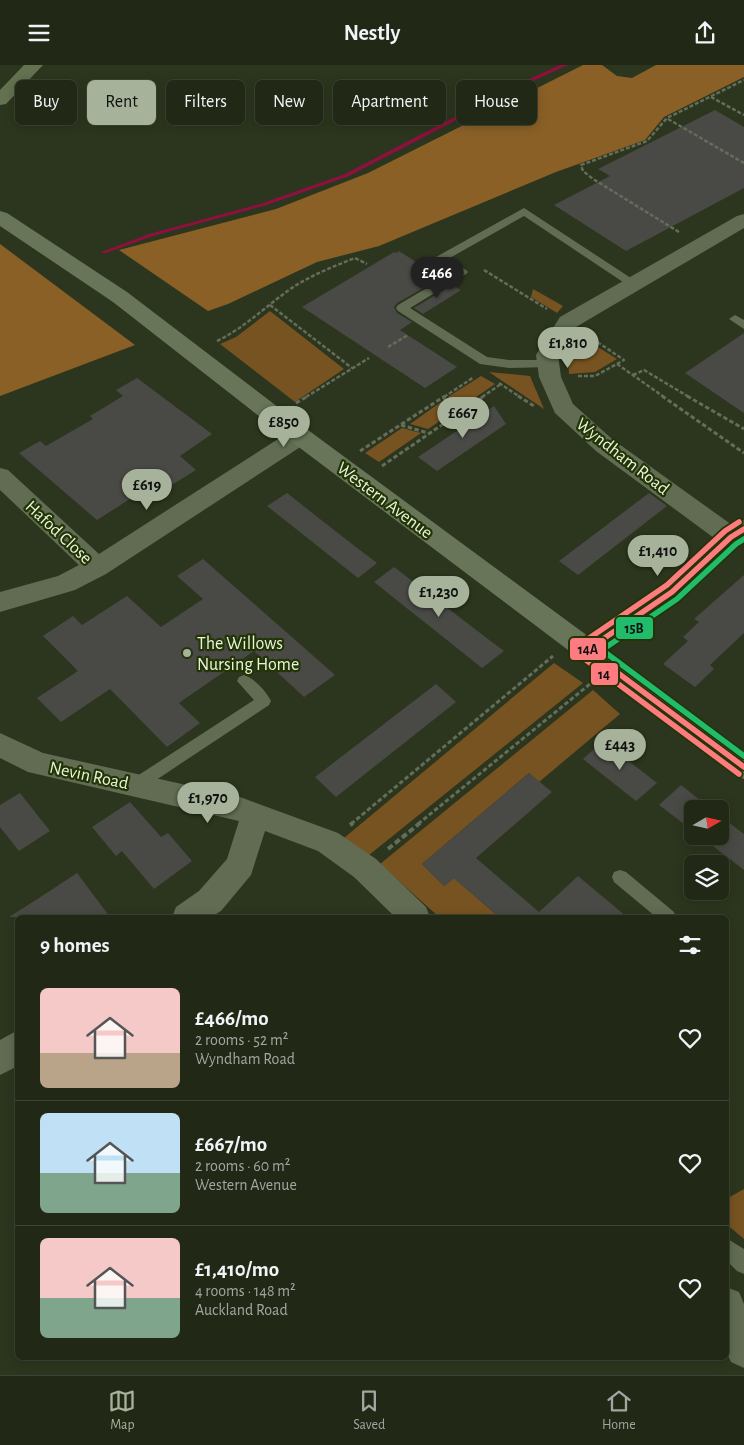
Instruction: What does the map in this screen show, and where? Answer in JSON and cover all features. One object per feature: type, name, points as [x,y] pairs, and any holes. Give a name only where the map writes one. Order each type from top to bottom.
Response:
[{"type":"main road","points":[[0,100],[34,65]]},
{"type":"street","name":"Western Avenue","points":[[0,217],[120,297],[338,465],[744,767]]},
{"type":"street","points":[[548,364],[546,355],[568,322],[700,246],[739,229]]},
{"type":"street","name":"Wyndham Road","points":[[548,364],[550,377],[564,408],[604,445],[738,533]]},
{"type":"street","points":[[0,602],[66,583],[97,567],[300,436]]},
{"type":"street","name":"Hafod Close","points":[[0,475],[97,567]]},
{"type":"street","points":[[580,645],[672,592],[738,533]]},
{"type":"street","name":"Nevin Road","points":[[0,745],[38,764],[240,809],[328,842],[364,869],[414,915]]},
{"type":"street","points":[[191,915],[210,901],[240,865],[256,815]]},
{"type":"street","points":[[0,1059],[15,1048]]},
{"type":"street","points":[[729,1315],[744,1349]]},
{"type":"lane","points":[[548,364],[509,364],[484,361],[402,308],[462,272],[440,259],[524,211],[634,284]]},
{"type":"lane","points":[[136,785],[264,701],[244,681]]},
{"type":"lane","points":[[620,877],[666,915]]},
{"type":"lane","points":[[729,1250],[744,1264]]},
{"type":"path","points":[[700,246],[593,179],[583,171],[581,165],[648,141],[667,118],[744,80]]},
{"type":"path","points":[[711,97],[744,115]]},
{"type":"path","points":[[667,118],[744,163]]},
{"type":"path","points":[[454,252],[568,322]]},
{"type":"path","points":[[191,352],[239,330],[290,289],[318,273],[355,258],[367,264]]},
{"type":"path","points":[[270,305],[352,368]]},
{"type":"path","points":[[388,347],[411,333]]},
{"type":"path","points":[[274,416],[369,358]]},
{"type":"path","points":[[617,364],[744,453]]},
{"type":"path","points":[[633,375],[644,370],[744,429]]},
{"type":"path","points":[[338,465],[474,377]]},
{"type":"path","points":[[495,380],[550,417],[564,408]]},
{"type":"path","points":[[360,481],[501,384]]},
{"type":"path","points":[[443,397],[458,414]]},
{"type":"path","points":[[400,425],[429,433]]},
{"type":"path","points":[[328,842],[580,645]]},
{"type":"path","points":[[364,869],[610,668]]},
{"type":"shaded area","points":[[583,65],[602,65],[617,76],[632,78],[656,65],[744,65],[744,77],[664,117],[645,140],[556,172],[379,246],[317,262],[228,304],[208,311],[119,250],[276,209],[368,173],[464,125],[537,125],[537,88]]},
{"type":"shaded area","points":[[0,244],[135,345],[0,396]]},
{"type":"shaded area","points":[[533,289],[563,306],[557,313],[531,297]]},
{"type":"shaded area","points":[[270,311],[344,369],[295,402],[220,344],[236,337]]},
{"type":"shaded area","points":[[577,334],[617,359],[595,372],[569,374],[568,359]]},
{"type":"shaded area","points":[[489,372],[530,376],[544,409]]},
{"type":"shaded area","points":[[481,376],[495,384],[460,408],[448,397]]},
{"type":"shaded area","points":[[441,402],[452,413],[428,429],[410,424]]},
{"type":"shaded area","points":[[402,428],[421,433],[379,462],[365,453]]},
{"type":"shaded area","points":[[554,663],[583,683],[369,855],[344,838]]},
{"type":"shaded area","points":[[593,690],[620,714],[539,782],[529,773],[422,864],[444,886],[454,878],[497,915],[437,915],[380,864]]},
{"type":"shaded area","points":[[744,1189],[744,1239],[729,1226],[729,1197]]},
{"type":"building","points":[[715,110],[744,127],[744,188],[626,251],[554,205],[610,176],[598,169]]},
{"type":"building","points":[[399,251],[441,278],[397,303],[394,307],[397,313],[412,322],[400,330],[457,367],[425,388],[302,307],[394,252]]},
{"type":"building","points":[[452,285],[461,290],[423,314],[414,308]]},
{"type":"building","points":[[744,333],[744,413],[685,373]]},
{"type":"building","points":[[137,378],[212,434],[180,456],[196,470],[149,499],[141,492],[97,520],[19,453],[40,441],[46,446],[93,419],[90,416],[123,396],[116,390]]},
{"type":"building","points":[[494,406],[506,424],[437,471],[418,457]]},
{"type":"building","points":[[287,493],[377,563],[358,578],[267,506]]},
{"type":"building","points":[[649,493],[667,506],[578,575],[559,561]]},
{"type":"building","name":"The Willows Nursing Home","points":[[203,559],[335,675],[304,697],[254,651],[179,703],[200,723],[167,747],[110,689],[61,722],[37,698],[78,671],[43,636],[73,616],[82,625],[127,596],[161,627],[203,599],[177,576]]},
{"type":"building","points":[[394,567],[504,651],[482,668],[374,582]]},
{"type":"building","points":[[744,575],[744,633],[710,665],[714,669],[695,687],[663,664],[688,641],[683,637],[699,622],[694,619]]},
{"type":"building","points":[[436,684],[456,702],[336,797],[315,777]]},
{"type":"building","points":[[603,741],[657,783],[636,801],[583,759]]},
{"type":"building","points":[[529,773],[552,792],[476,858],[539,912],[578,876],[625,915],[497,915],[454,878],[444,886],[422,864]]},
{"type":"building","points":[[681,785],[700,800],[684,800],[684,824],[659,805]]},
{"type":"building","points":[[20,793],[50,831],[19,851],[0,827],[0,805]]},
{"type":"building","points":[[130,802],[161,837],[168,833],[192,861],[154,889],[122,851],[116,856],[92,827]]},
{"type":"building","points":[[729,823],[744,834],[744,870],[729,858],[729,855],[725,855],[712,845],[729,845]]},
{"type":"building","points":[[77,873],[108,915],[15,915],[15,917],[9,917]]},
{"type":"waterway","points":[[104,252],[151,235],[265,204],[347,175],[522,84],[565,65]]},
{"type":"transit line","name":"14","points":[[739,522],[725,531],[667,585],[582,643],[578,650],[582,657],[739,774]]},
{"type":"transit line","name":"14A","points":[[744,529],[731,537],[672,592],[587,650],[744,767]]},
{"type":"transit line","name":"15B","points":[[744,539],[736,544],[677,599],[602,650],[744,756]]},
{"type":"place","name":"The Willows Nursing Home","points":[[187,653]]}]
